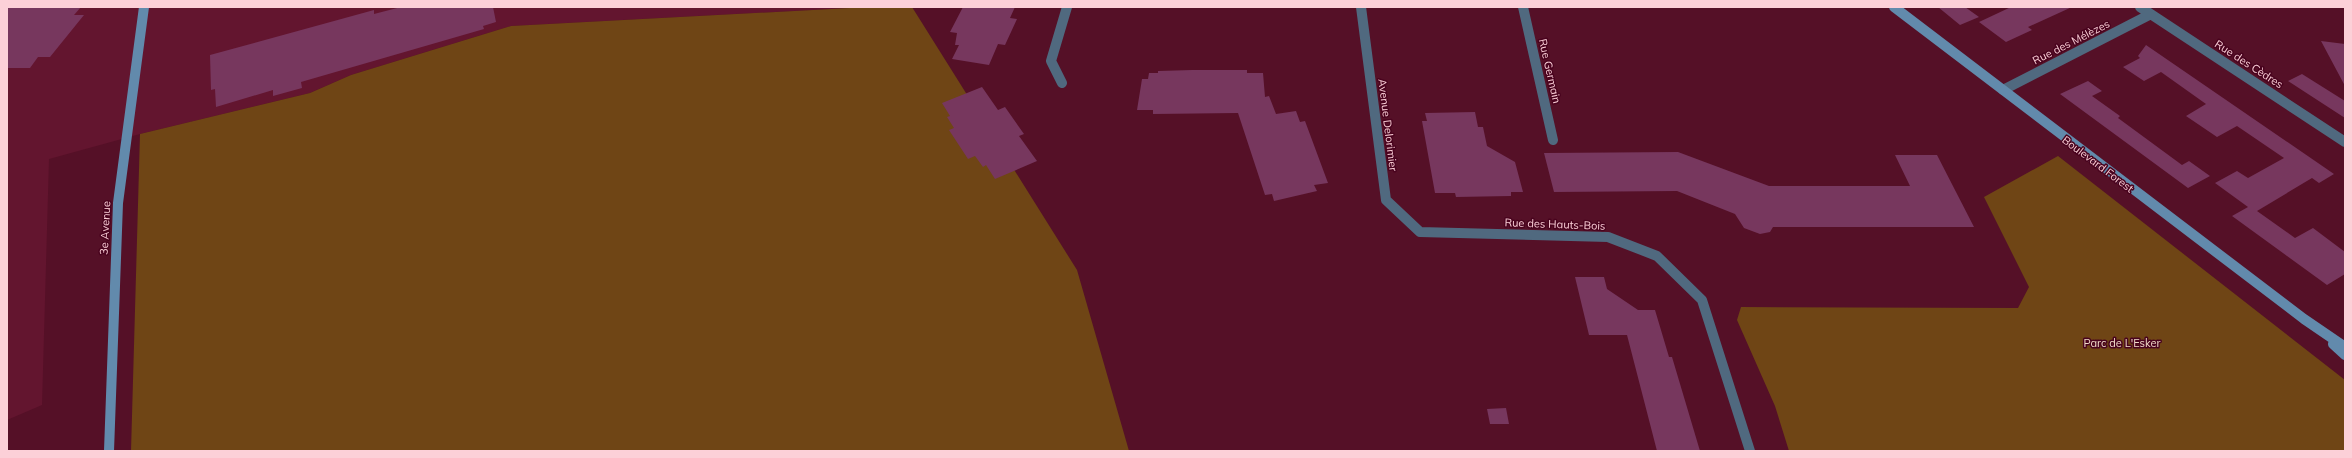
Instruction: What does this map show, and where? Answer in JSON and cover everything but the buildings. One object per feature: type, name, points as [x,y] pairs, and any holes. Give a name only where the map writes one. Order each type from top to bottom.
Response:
[{"type":"main road","name":"3e Avenue","points":[[109,451],[118,203],[144,7]]},
{"type":"main road","name":"Boulevard Forest","points":[[1894,7],[2304,320],[2345,355]]},
{"type":"main road","name":"Boulevard Forest","points":[[2304,320],[2345,347]]},
{"type":"street","points":[[1062,83],[1051,61],[1067,7]]},
{"type":"street","name":"Avenue Delorimier","points":[[1361,7],[1386,200],[1420,232]]},
{"type":"street","name":"Rue Germain","points":[[1523,7],[1553,140]]},
{"type":"street","name":"Rue des Cèdres","points":[[2140,7],[2345,142]]},
{"type":"street","name":"Rue des Mélèzes","points":[[2002,90],[2150,14]]},
{"type":"street","name":"Rue des Hauts-Bois","points":[[1420,232],[1608,237],[1656,256],[1702,300],[1750,451]]},
{"type":"shaded area","points":[[7,7],[868,7],[511,26],[351,75],[310,93],[140,134],[49,159],[42,405],[7,420]]},
{"type":"green space","points":[[868,7],[912,7],[1077,270],[1129,451],[131,451],[140,134],[310,93],[351,75],[511,26]]},
{"type":"green space","name":"Parc de L'Esker","points":[[2058,156],[2345,380],[2345,451],[1789,451],[1775,406],[1737,320],[1741,307],[2018,308],[2029,287],[1984,197]]}]
